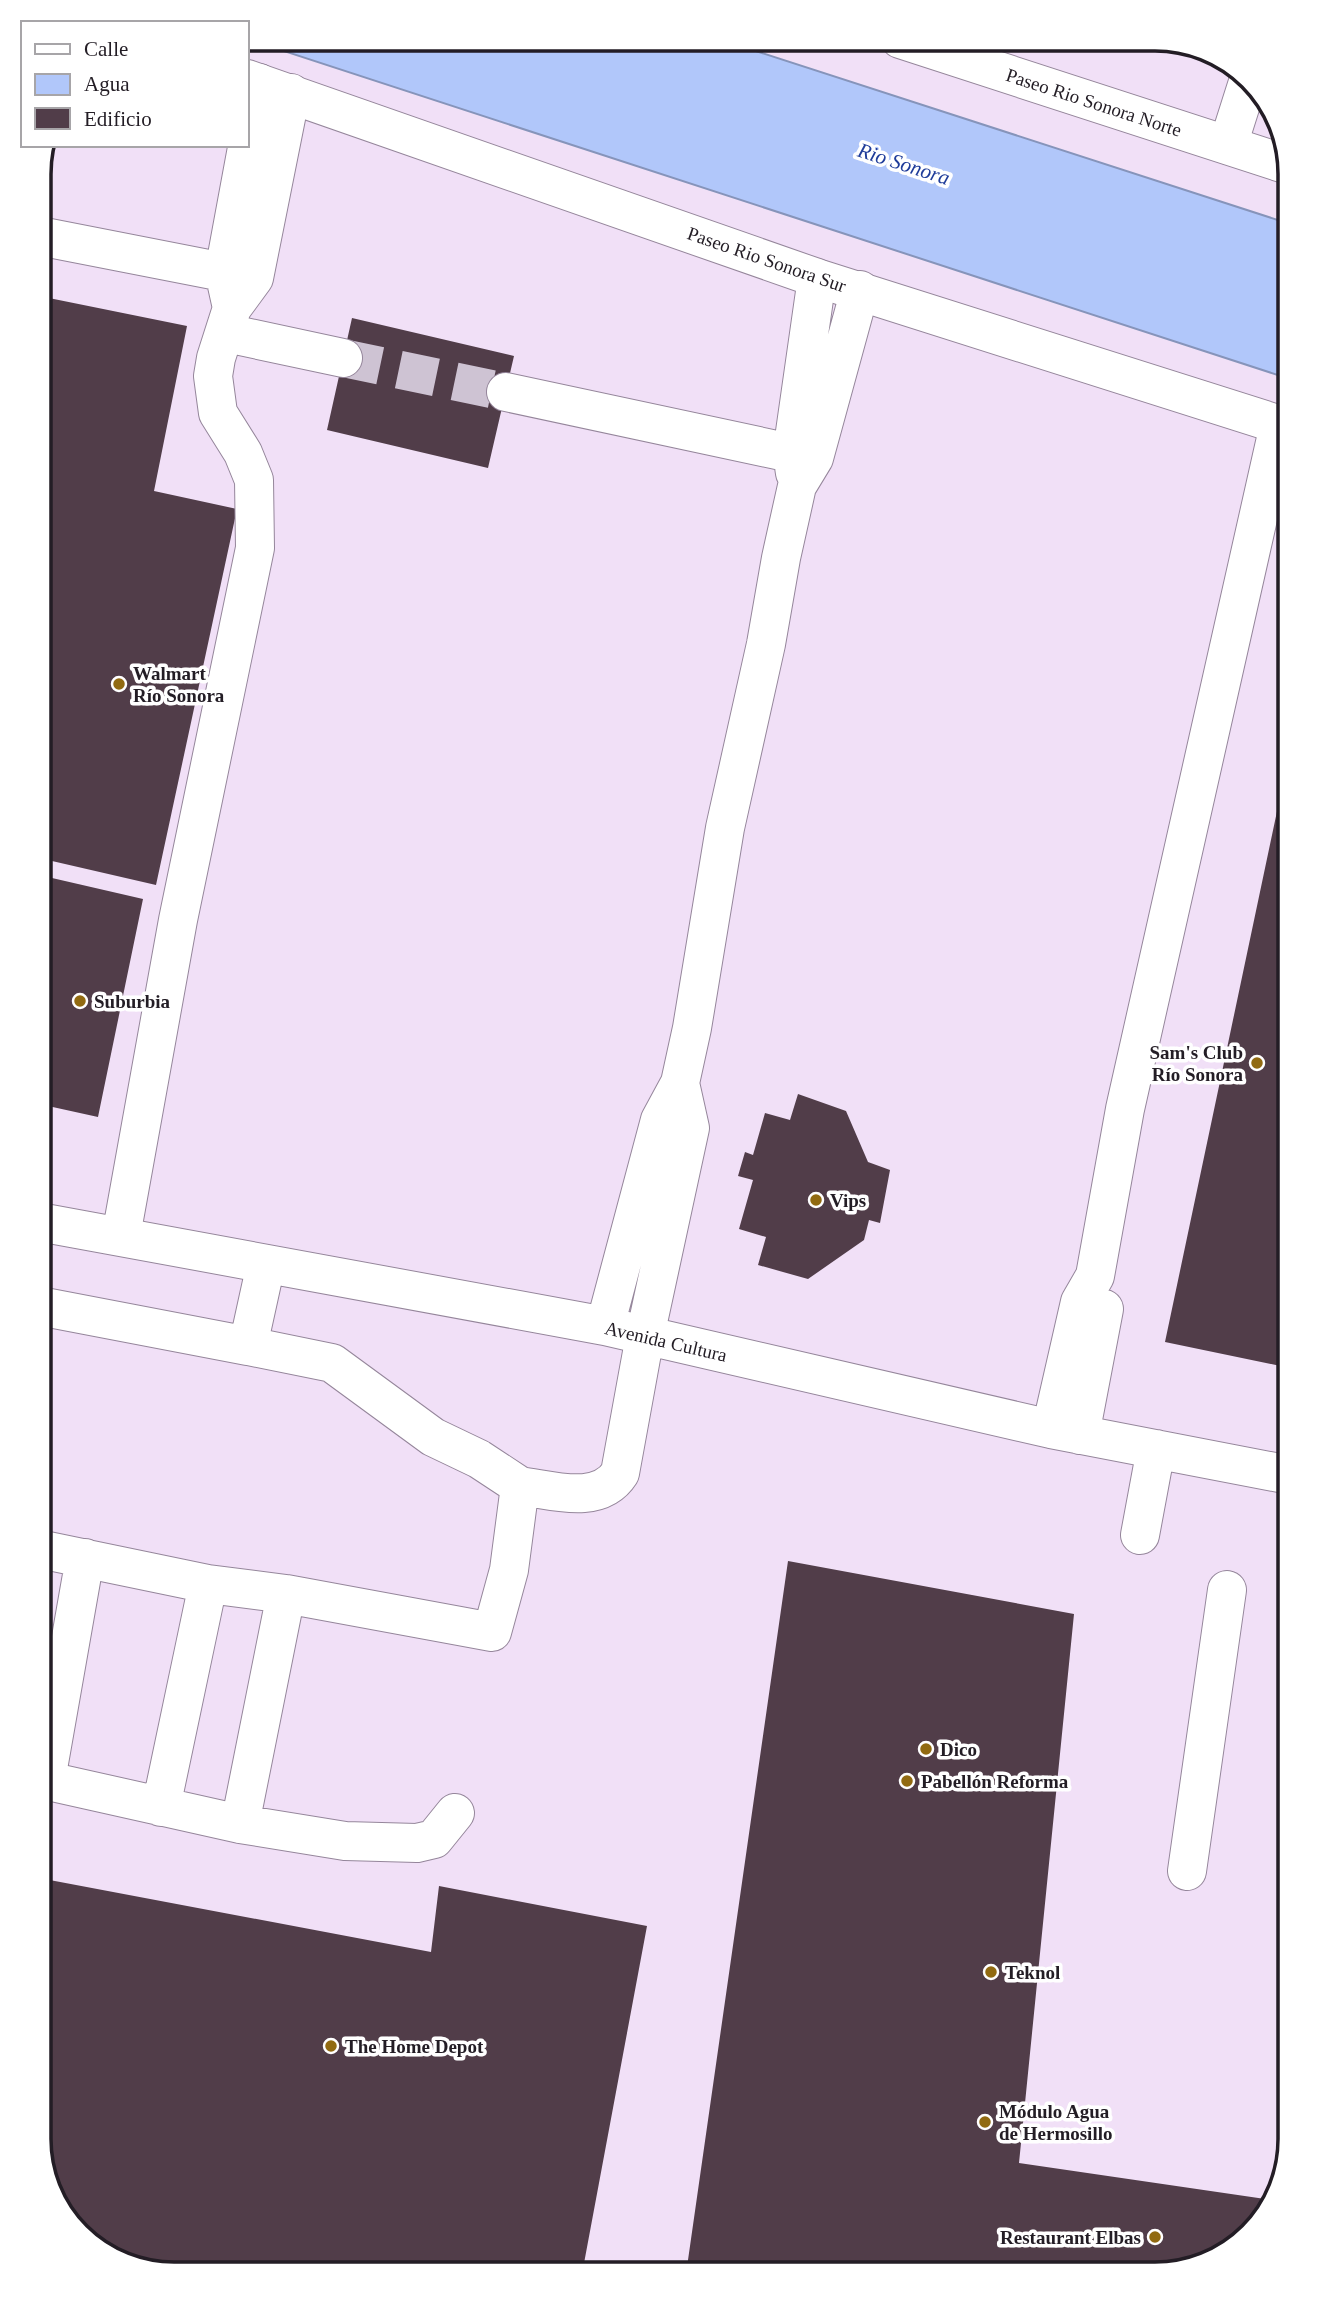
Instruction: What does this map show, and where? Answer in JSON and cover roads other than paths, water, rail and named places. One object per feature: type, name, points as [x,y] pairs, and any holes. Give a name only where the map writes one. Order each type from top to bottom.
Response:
[{"type":"main road","name":"Paseo Rio Sonora Norte","points":[[937,51],[1277,161]]},
{"type":"main road","points":[[121,1236],[185,882],[255,548],[257,499],[254,480],[243,453],[222,421],[214,395],[216,358],[234,298],[266,85]]},
{"type":"main road","name":"Paseo Rio Sonora Sur","points":[[266,85],[817,278],[1278,425]]},
{"type":"main road","points":[[1228,145],[1245,90]]},
{"type":"main road","points":[[51,240],[234,298],[344,358]]},
{"type":"main road","points":[[605,1326],[660,1120],[680,1083],[743,739],[766,644],[801,465],[817,278]]},
{"type":"main road","points":[[801,465],[860,290]]},
{"type":"main road","points":[[506,392],[801,465]]},
{"type":"main road","points":[[1066,1432],[1105,1307],[1095,1276],[1125,1109],[1278,457]]},
{"type":"main road","points":[[51,1308],[332,1363],[433,1437],[478,1459],[520,1486],[589,1494],[614,1483],[620,1474],[645,1336],[690,1128],[680,1083]]},
{"type":"main road","name":"Avenida Cultura","points":[[51,1224],[605,1326],[1066,1432],[1278,1473]]},
{"type":"main road","points":[[248,1346],[266,1264]]},
{"type":"main road","points":[[1140,1535],[1156,1449]]},
{"type":"main road","points":[[51,1551],[208,1584],[286,1594],[492,1632],[509,1570],[520,1486]]},
{"type":"main road","points":[[51,1734],[85,1558]]},
{"type":"main road","points":[[161,1807],[208,1584]]},
{"type":"main road","points":[[1187,1871],[1227,1590]]},
{"type":"main road","points":[[240,1824],[286,1594]]},
{"type":"main road","points":[[51,1782],[240,1824],[345,1841],[417,1843],[434,1839],[456,1813]]},
{"type":"water","name":"Rio Sonora","points":[[284,51],[756,51],[1278,220],[1278,375]]},
{"type":"tunnel","points":[[343,358],[506,392]]},
{"type":"place","name":"Walmart Río Sonora","points":[[119,684]]},
{"type":"place","name":"Suburbia","points":[[80,1001]]},
{"type":"place","name":"Sam's Club Río Sonora","points":[[1257,1063]]},
{"type":"place","name":"Vips","points":[[816,1200]]},
{"type":"place","name":"Dico","points":[[926,1749]]},
{"type":"place","name":"Pabellón Reforma","points":[[907,1781]]},
{"type":"place","name":"Teknol","points":[[991,1972]]},
{"type":"place","name":"The Home Depot","points":[[331,2046]]},
{"type":"place","name":"Módulo Agua de Hermosillo","points":[[985,2122]]},
{"type":"place","name":"Restaurant Elbas","points":[[1155,2237]]}]
